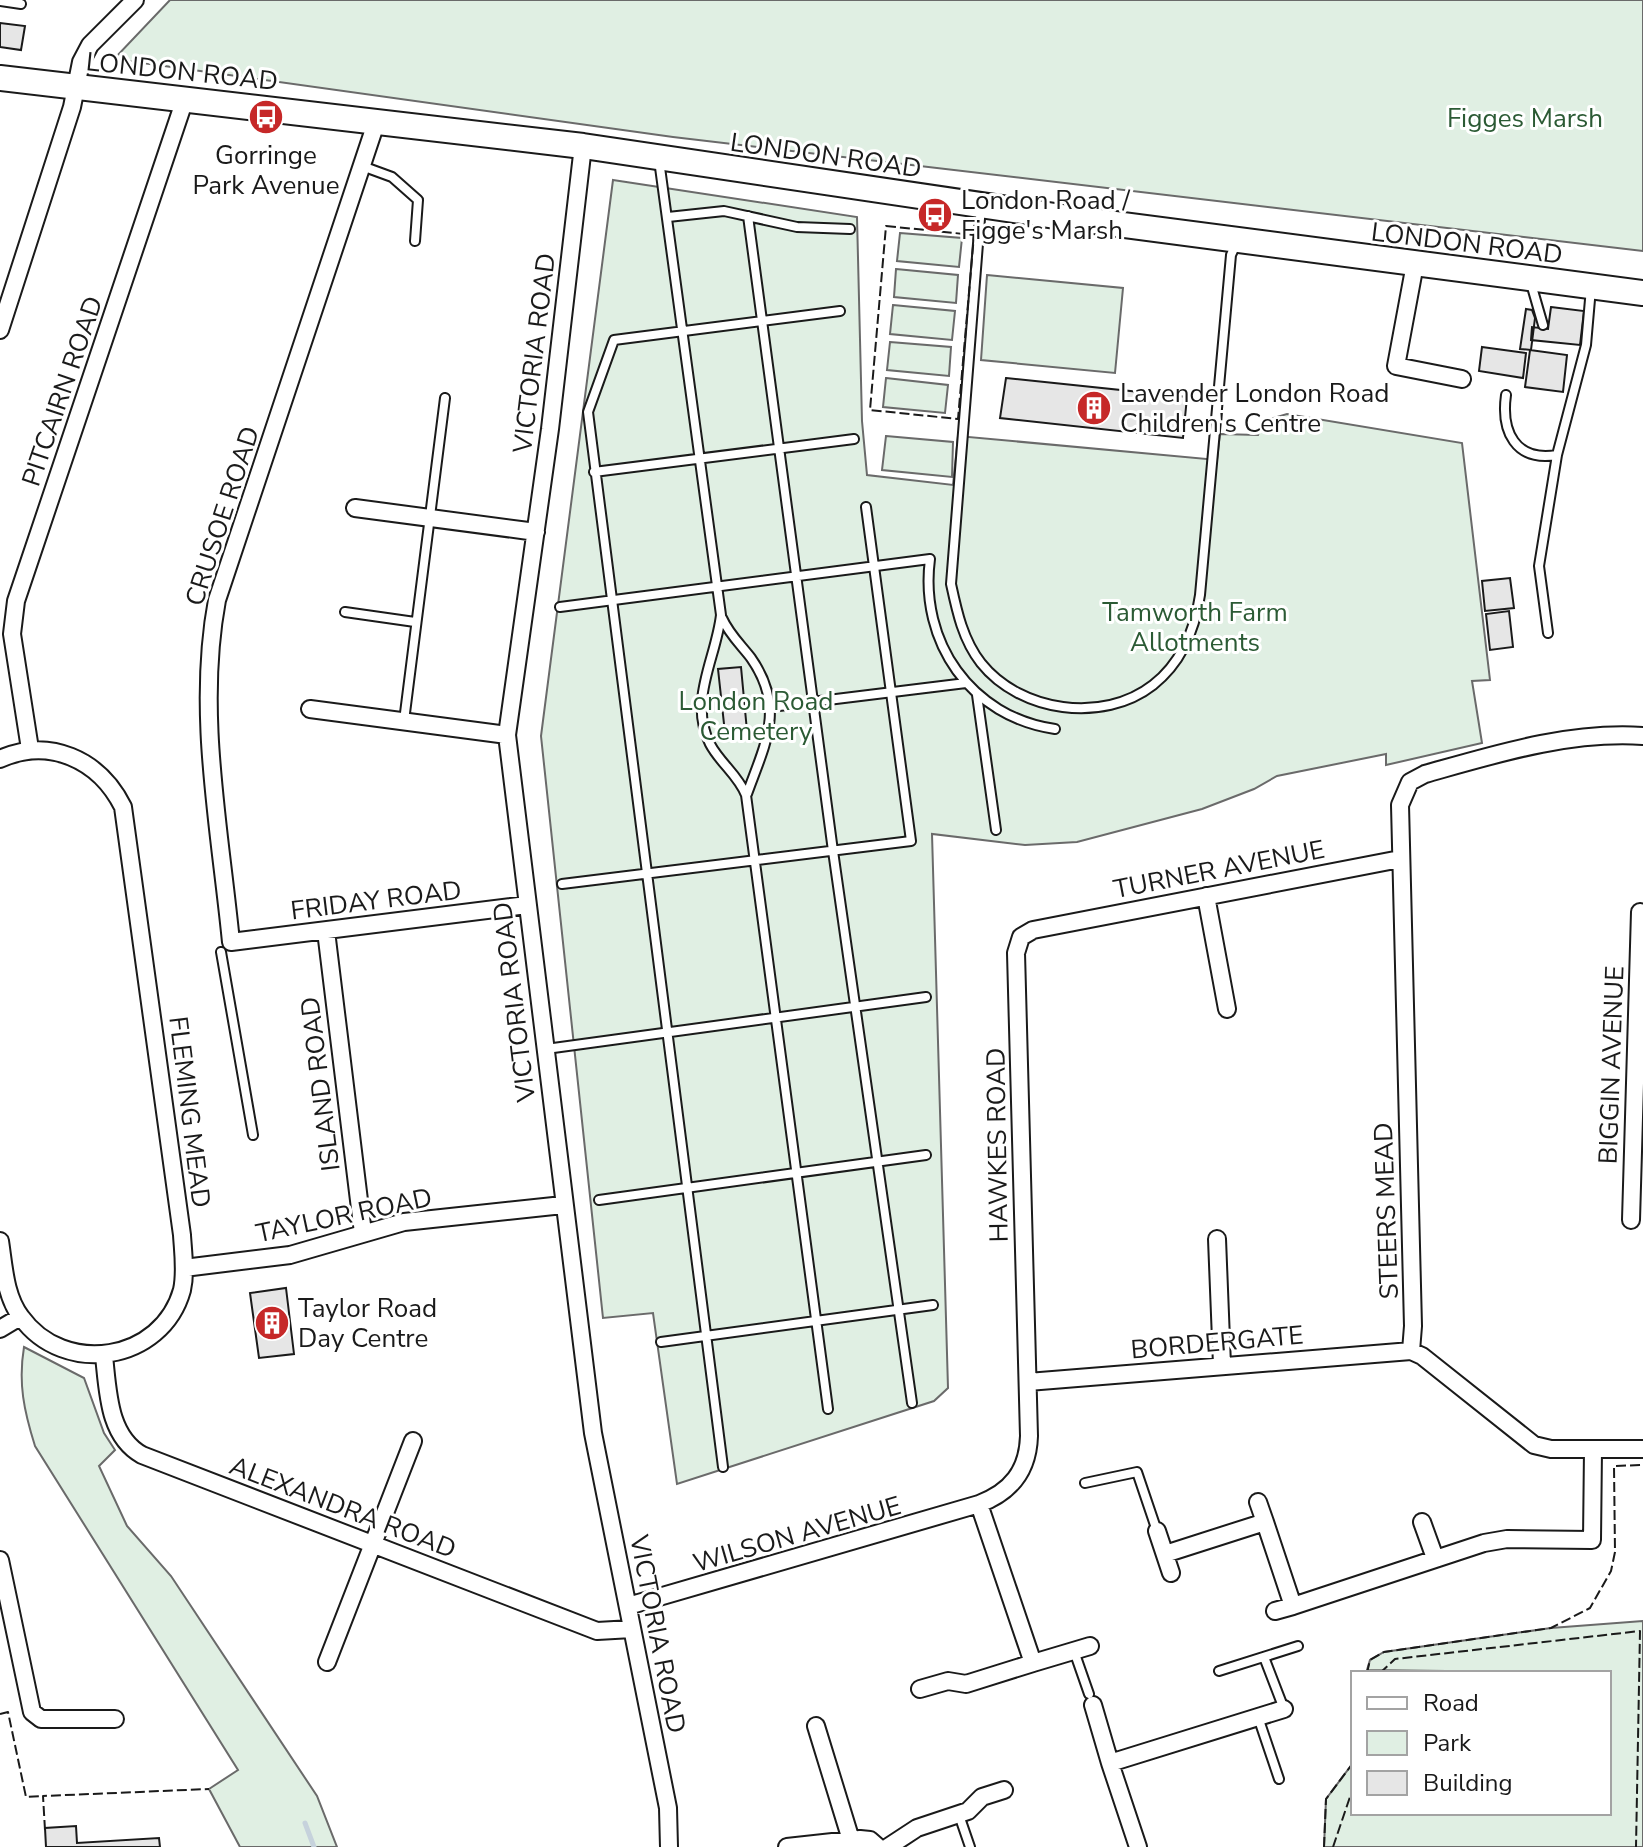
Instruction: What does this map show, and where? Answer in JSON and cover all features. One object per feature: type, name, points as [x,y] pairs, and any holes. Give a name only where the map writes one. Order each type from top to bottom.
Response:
[{"type":"main road","name":"LONDON ROAD","points":[[0,78],[583,146],[1237,241],[1643,293]]},
{"type":"street","points":[[0,330],[76,87],[81,62],[90,45],[135,0]]},
{"type":"street","name":"PITCAIRN ROAD","points":[[30,749],[12,620],[185,99]]},
{"type":"street","name":"CRUSOE ROAD","points":[[226,947],[209,714],[209,645],[217,600],[377,120]]},
{"type":"street","name":"VICTORIA ROAD","points":[[583,146],[536,532],[507,735],[593,1433],[668,1808],[669,1847]]},
{"type":"street","points":[[1415,264],[1396,366],[1462,379]]},
{"type":"street","points":[[355,508],[536,532]]},
{"type":"street","points":[[310,709],[507,735]]},
{"type":"street","name":"STEERS MEAD","points":[[1411,1351],[1413,1326],[1400,805],[1410,782],[1425,774],[1576,738],[1607,734],[1643,736]]},
{"type":"street","name":"FLEMING MEAD","points":[[0,759],[30,749],[66,754],[83,762],[109,784],[123,807],[130,843],[184,1268],[176,1303],[157,1330],[130,1348],[104,1356]]},
{"type":"street","name":"TURNER AVENUE","points":[[1048,927],[1400,859]]},
{"type":"street","points":[[1206,896],[1227,1009]]},
{"type":"street","name":"FRIDAY ROAD","points":[[226,947],[527,905]]},
{"type":"street","name":"BIGGIN AVENUE","points":[[1631,1220],[1639,1064],[1640,912]]},
{"type":"street","name":"HAWKES ROAD","points":[[1028,1382],[1016,953],[1018,941],[1026,932],[1048,927]]},
{"type":"street","name":"ISLAND ROAD","points":[[326,931],[363,1233]]},
{"type":"street","name":"TAYLOR ROAD","points":[[184,1268],[290,1255],[404,1222],[563,1205]]},
{"type":"street","points":[[1217,1239],[1222,1365]]},
{"type":"street","points":[[0,1241],[7,1286],[20,1317],[56,1347],[80,1355],[104,1356]]},
{"type":"street","points":[[0,1329],[20,1317]]},
{"type":"street","points":[[1411,1351],[1422,1356],[1534,1445],[1551,1449],[1643,1449]]},
{"type":"street","name":"BORDERGATE","points":[[1028,1382],[1411,1351]]},
{"type":"street","name":"ALEXANDRA ROAD","points":[[104,1356],[114,1418],[123,1437],[134,1450],[597,1631],[632,1629]]},
{"type":"street","name":"WILSON AVENUE","points":[[628,1606],[890,1532],[979,1504],[1004,1491],[1024,1466],[1028,1453],[1028,1382]]},
{"type":"street","points":[[327,1662],[413,1441]]},
{"type":"street","points":[[1275,1611],[1435,1558],[1507,1539],[1592,1540],[1593,1450]]},
{"type":"street","points":[[1258,1502],[1293,1606]]},
{"type":"street","points":[[979,1504],[1033,1663]]},
{"type":"street","points":[[1165,1554],[1265,1522]]},
{"type":"street","points":[[1422,1522],[1435,1558]]},
{"type":"street","points":[[1157,1531],[1171,1573]]},
{"type":"street","points":[[0,1560],[32,1712],[41,1719],[115,1719]]},
{"type":"street","points":[[920,1689],[948,1681],[966,1684],[1082,1649]]},
{"type":"street","points":[[1091,1699],[1138,1847]]},
{"type":"street","points":[[1110,1763],[1284,1709]]},
{"type":"street","points":[[816,1726],[851,1840]]},
{"type":"street","points":[[888,1847],[917,1828],[959,1815],[982,1797],[1004,1790]]},
{"type":"street","points":[[787,1847],[851,1840],[870,1840],[878,1847]]},
{"type":"lane","points":[[0,1],[21,4]]},
{"type":"lane","points":[[659,158],[721,615],[719,634],[706,675],[701,717],[710,743],[742,783],[746,795],[828,1409]]},
{"type":"lane","points":[[362,166],[392,177],[418,200],[415,241]]},
{"type":"lane","points":[[981,205],[951,584],[962,631],[983,666],[1009,688],[1039,702],[1062,707],[1084,708],[1136,695],[1154,684],[1172,665],[1193,628],[1200,595],[1231,255],[1237,241]]},
{"type":"lane","points":[[668,217],[724,211],[797,227],[850,229]]},
{"type":"lane","points":[[748,216],[833,851],[912,1403]]},
{"type":"lane","points":[[1530,280],[1543,325]]},
{"type":"lane","points":[[1548,633],[1539,566],[1557,455],[1586,345],[1591,287]]},
{"type":"lane","points":[[723,1467],[588,412],[614,340],[840,311]]},
{"type":"lane","points":[[1506,395],[1505,430],[1512,442],[1525,453],[1557,455]]},
{"type":"lane","points":[[404,721],[445,398]]},
{"type":"lane","points":[[594,472],[854,439]]},
{"type":"lane","points":[[562,884],[911,841],[866,507]]},
{"type":"lane","points":[[560,607],[930,559],[928,578],[933,622],[949,662],[977,695],[1020,720],[1055,729]]},
{"type":"lane","points":[[345,612],[415,622]]},
{"type":"lane","points":[[721,615],[759,673],[771,707],[767,742],[746,795]]},
{"type":"lane","points":[[771,707],[966,683]]},
{"type":"lane","points":[[977,695],[996,830]]},
{"type":"lane","points":[[226,947],[253,1135]]},
{"type":"lane","points":[[544,1049],[926,997]]},
{"type":"lane","points":[[599,1200],[926,1155]]},
{"type":"lane","points":[[661,1342],[933,1305]]},
{"type":"lane","points":[[1085,1483],[1137,1472],[1157,1531]]},
{"type":"lane","points":[[1219,1671],[1298,1646]]},
{"type":"lane","points":[[1082,1649],[1091,1699]]},
{"type":"lane","points":[[1264,1657],[1284,1709]]},
{"type":"lane","points":[[1258,1717],[1279,1779]]},
{"type":"lane","points":[[959,1815],[970,1847]]},
{"type":"green space","name":"Figges Marsh","points":[[170,0],[1643,0],[1643,251],[673,137],[114,59]]},
{"type":"green space","name":"London Road Cemetery","points":[[613,180],[857,217],[862,421],[867,475],[953,485],[958,436],[1217,460],[1220,434],[1258,435],[1263,421],[1287,414],[1462,443],[1490,680],[1472,681],[1482,743],[1386,765],[1386,754],[1277,776],[1254,789],[1202,809],[1077,842],[1025,845],[932,834],[948,1388],[934,1401],[677,1484],[653,1313],[603,1318],[541,736]]},
{"type":"green space","points":[[900,233],[962,238],[959,267],[897,261]]},
{"type":"green space","points":[[896,269],[958,275],[956,303],[894,297]]},
{"type":"green space","points":[[987,275],[1123,288],[1115,373],[981,360]]},
{"type":"green space","points":[[893,305],[955,311],[952,340],[890,334]]},
{"type":"green space","points":[[890,342],[951,347],[949,376],[887,370]]},
{"type":"green space","points":[[886,378],[948,385],[945,413],[883,407]]},
{"type":"green space","points":[[886,436],[953,442],[952,477],[882,470]]},
{"type":"green space","points":[[24,1347],[84,1378],[104,1433],[115,1450],[99,1466],[127,1526],[171,1576],[317,1796],[337,1847],[240,1847],[209,1789],[238,1770],[35,1446],[23,1397]]},
{"type":"green space","points":[[1643,1621],[1643,1847],[1324,1847],[1326,1799],[1351,1766],[1351,1815],[1611,1815],[1611,1671],[1367,1670],[1370,1660],[1384,1652],[1551,1628]]},
{"type":"building","points":[[0,23],[25,26],[21,50],[0,47]]},
{"type":"building","points":[[1551,307],[1584,311],[1580,345],[1531,340],[1532,327],[1548,329]]},
{"type":"building","points":[[1526,309],[1532,310],[1535,318],[1531,350],[1520,349]]},
{"type":"building","points":[[1482,347],[1526,353],[1523,378],[1479,371]]},
{"type":"building","points":[[1530,350],[1567,355],[1563,392],[1525,387]]},
{"type":"building","name":"Lavender London Road Children's Centre","points":[[1006,378],[1187,397],[1183,438],[1000,418]]},
{"type":"building","points":[[1510,578],[1514,608],[1485,611],[1482,581]]},
{"type":"building","points":[[1509,611],[1513,647],[1490,650],[1486,614]]},
{"type":"building","points":[[741,667],[747,731],[725,733],[718,669]]},
{"type":"building","name":"Taylor Road Day Centre","points":[[286,1288],[294,1354],[259,1358],[250,1293]]},
{"type":"building","points":[[76,1826],[77,1843],[159,1838],[160,1847],[46,1847],[45,1828]]},
{"type":"waterway","points":[[305,1823],[314,1847]]},
{"type":"fence","points":[[886,226],[974,235],[958,419],[870,410],[886,226]]},
{"type":"fence","points":[[1367,1671],[1370,1660],[1384,1652],[1551,1628],[1590,1608],[1611,1571],[1615,1552],[1614,1466],[1643,1465]]},
{"type":"fence","points":[[1382,1671],[1395,1659],[1640,1631],[1636,1847]]},
{"type":"fence","points":[[0,1714],[8,1712],[26,1797],[43,1796]]},
{"type":"fence","points":[[1324,1847],[1326,1799],[1351,1766]]},
{"type":"fence","points":[[45,1830],[43,1796],[209,1789]]},
{"type":"fence","points":[[1333,1847],[1351,1794]]},
{"type":"place","name":"Gorringe Park Avenue","points":[[266,117]]},
{"type":"place","name":"London Road / Figge's Marsh","points":[[935,215]]},
{"type":"place","name":"Lavender London Road Children's Centre","points":[[1094,408]]},
{"type":"place","name":"Taylor Road Day Centre","points":[[272,1323]]},
{"type":"park label","name":"Tamworth Farm Allotments","points":[[1195,627]]}]
